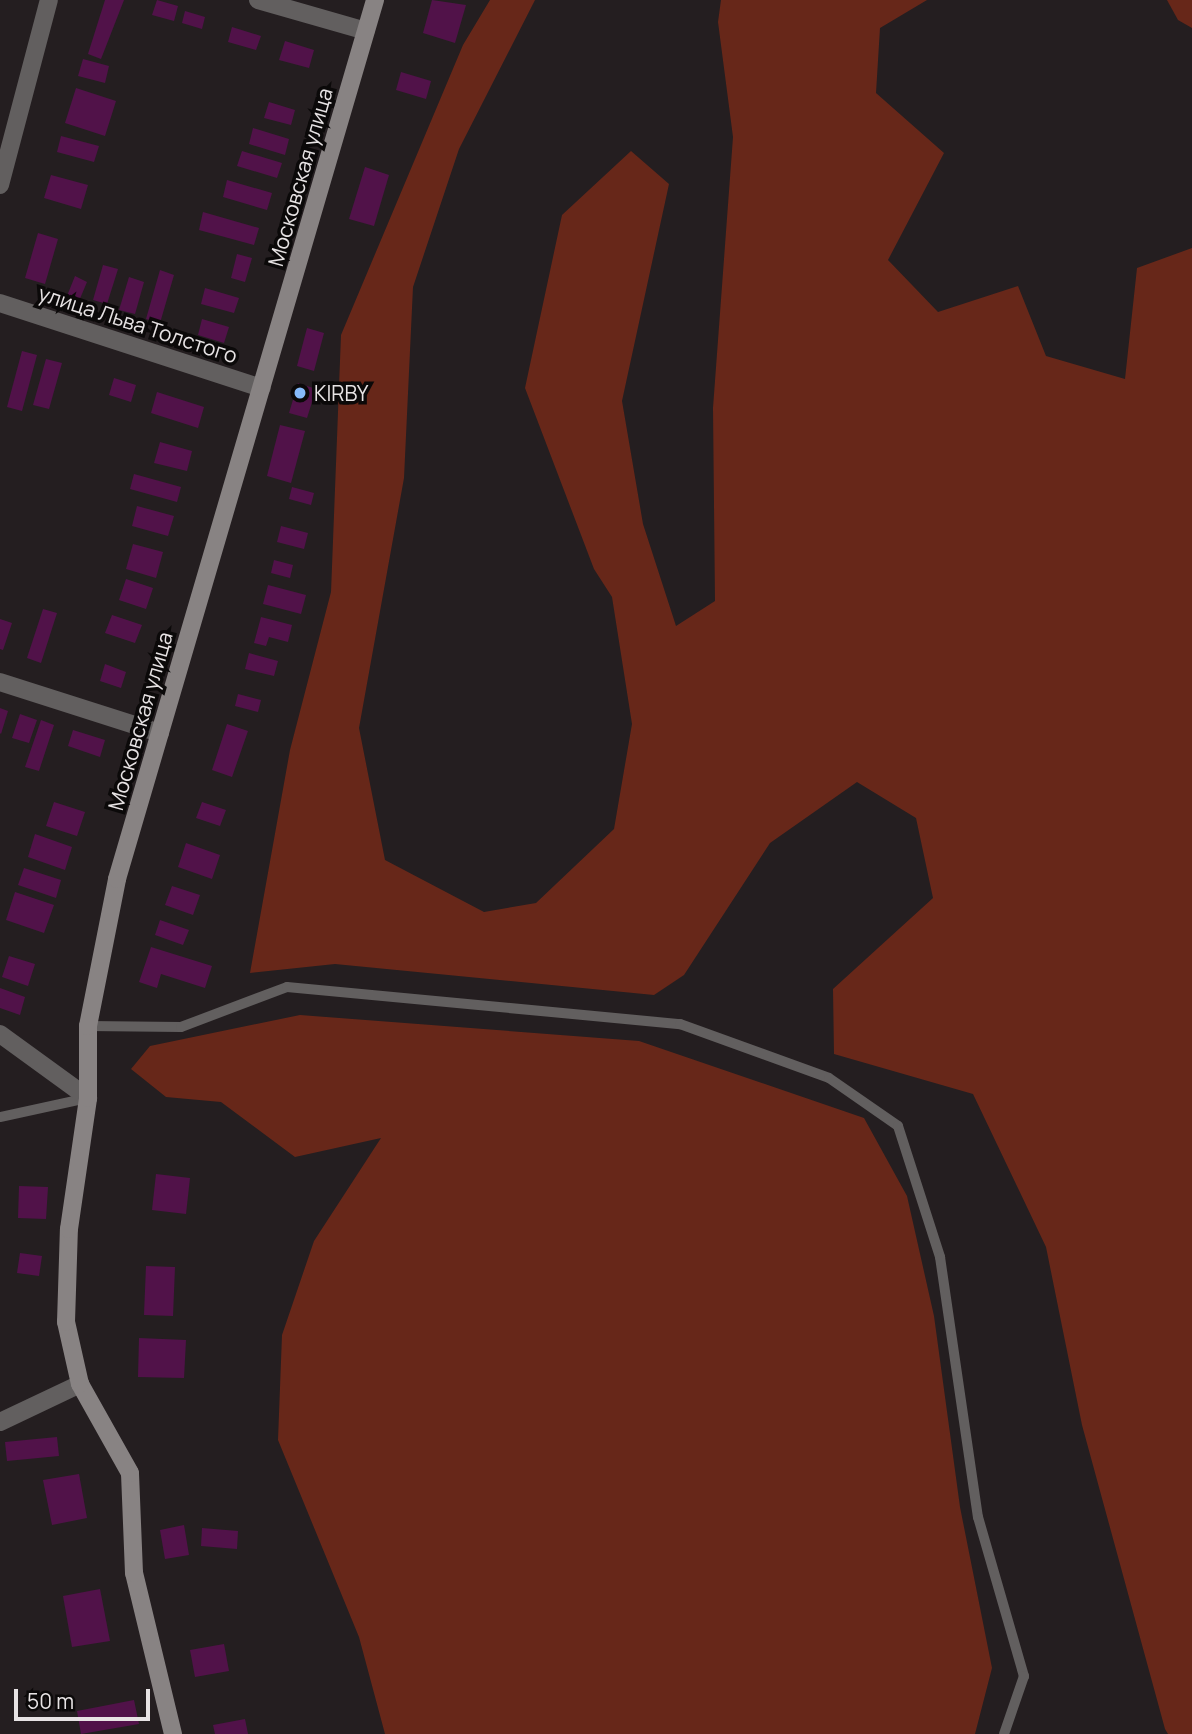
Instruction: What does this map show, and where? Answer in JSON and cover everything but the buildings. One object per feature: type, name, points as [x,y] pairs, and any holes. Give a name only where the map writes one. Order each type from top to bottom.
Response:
[{"type":"street","points":[[0,185],[49,0]]},
{"type":"street","points":[[258,0],[366,31]]},
{"type":"street","name":"Московская улица","points":[[173,1734],[134,1573],[130,1473],[80,1384],[66,1308],[69,1229],[88,1098],[88,1026],[117,879],[375,0]]},
{"type":"street","name":"улица Льва Толстого","points":[[0,303],[262,388]]},
{"type":"street","points":[[0,682],[160,733]]},
{"type":"street","points":[[0,1034],[88,1098]]},
{"type":"street","points":[[0,1422],[80,1384]]},
{"type":"lane","points":[[88,1026],[181,1027],[287,987],[680,1024],[829,1078],[898,1126],[940,1257],[978,1517],[1024,1676],[1004,1734]]},
{"type":"lane","points":[[0,1117],[88,1098]]},
{"type":"shaded area","points":[[490,0],[535,0],[459,149],[413,287],[404,478],[359,728],[385,860],[484,912],[536,903],[614,829],[632,724],[612,597],[594,569],[525,388],[562,215],[631,151],[669,184],[622,401],[643,524],[676,626],[715,601],[713,408],[733,137],[718,22],[721,0],[927,0],[880,28],[876,93],[944,153],[888,260],[938,312],[1018,286],[1046,356],[1125,379],[1137,268],[1192,248],[1192,1734],[1168,1734],[1165,1729],[1082,1425],[1046,1247],[973,1094],[834,1054],[833,989],[933,898],[916,818],[857,782],[770,843],[684,975],[654,995],[335,964],[250,973],[290,750],[331,592],[341,335],[463,45]]},
{"type":"shaded area","points":[[1167,0],[1192,0],[1192,28],[1178,20]]},
{"type":"shaded area","points":[[300,1015],[639,1041],[864,1118],[907,1196],[934,1316],[960,1507],[992,1668],[975,1734],[385,1734],[359,1637],[278,1440],[282,1335],[314,1241],[381,1138],[295,1157],[221,1102],[166,1097],[131,1069],[150,1046]]},
{"type":"place","name":"KIRBY","points":[[300,393]]}]
